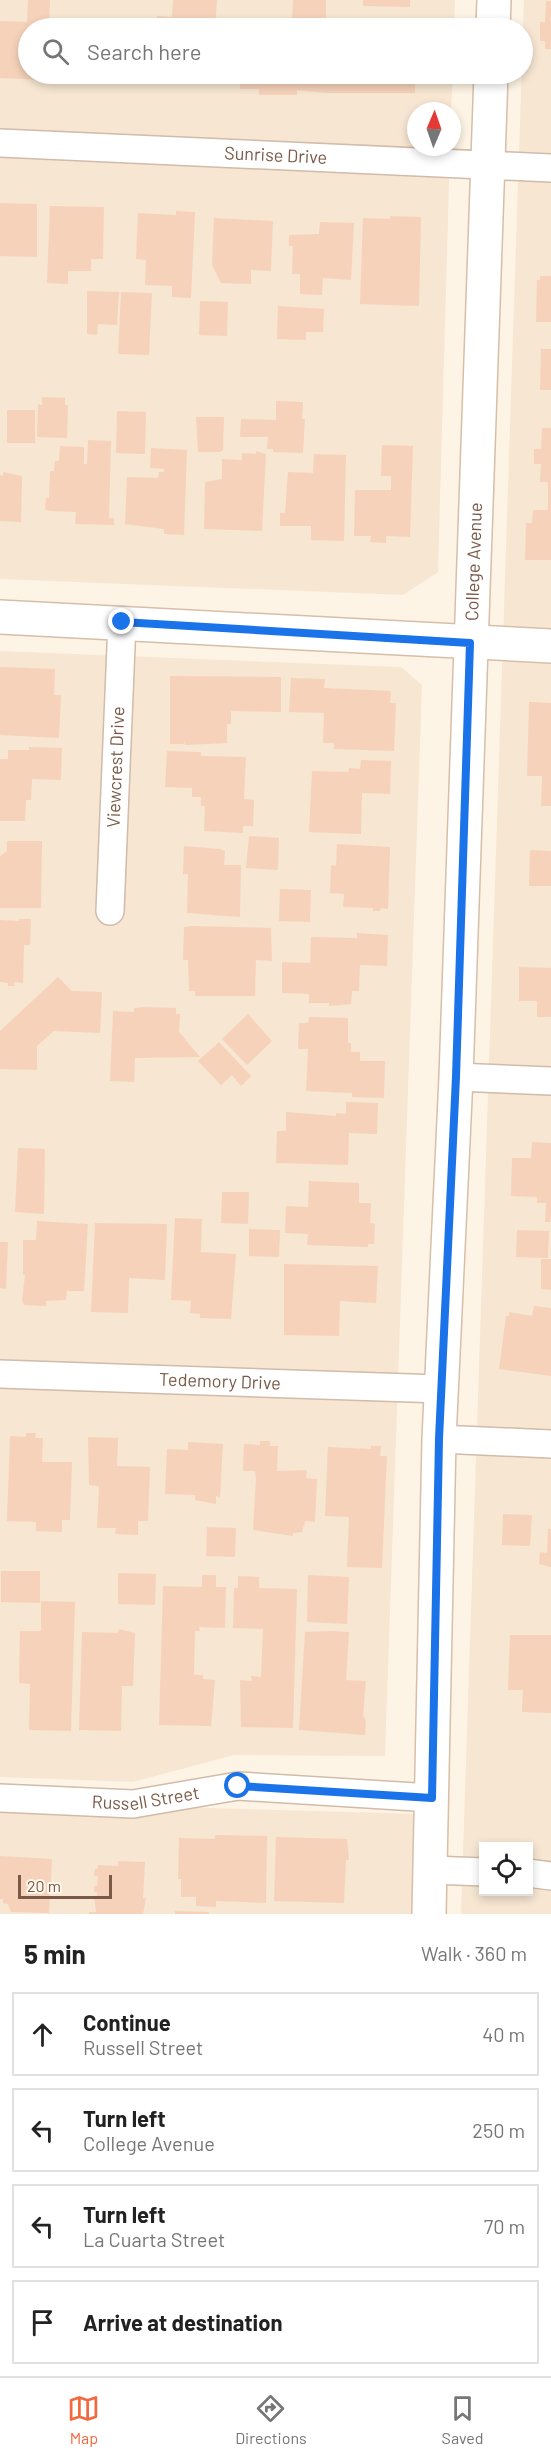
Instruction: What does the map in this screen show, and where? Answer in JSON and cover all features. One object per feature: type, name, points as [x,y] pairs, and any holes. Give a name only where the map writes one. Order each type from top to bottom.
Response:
[{"type":"street","points":[[493,18],[494,0]]},
{"type":"street","name":"College Avenue","points":[[429,1914],[439,1439],[456,1077],[491,84]]},
{"type":"street","name":"Sunrise Drive","points":[[0,143],[551,168]]},
{"type":"street","points":[[0,617],[551,646]]},
{"type":"street","name":"Viewcrest Drive","points":[[110,911],[122,622]]},
{"type":"street","points":[[456,1077],[551,1081]]},
{"type":"street","name":"Tedemory Drive","points":[[0,1374],[441,1389]]},
{"type":"street","points":[[439,1439],[551,1444]]},
{"type":"street","name":"Russell Street","points":[[0,1798],[133,1804],[238,1786],[432,1798]]},
{"type":"street","points":[[431,1870],[479,1872]]},
{"type":"street","points":[[533,1874],[551,1876]]},
{"type":"shaded area","points":[[0,0],[455,0],[454,18],[18,18],[18,84],[452,84],[451,102],[407,102],[407,156],[450,156],[438,572],[403,595],[0,579]]},
{"type":"shaded area","points":[[524,0],[551,0],[551,1914],[461,1914],[521,84],[533,84],[533,18],[523,18]]},
{"type":"shaded area","points":[[0,651],[401,667],[422,685],[385,1756],[234,1755],[133,1782],[0,1777]]},
{"type":"shaded area","points":[[0,1802],[417,1814],[413,1914],[0,1914]]},
{"type":"building","points":[[28,0],[50,0],[49,18],[27,18]]},
{"type":"building","points":[[173,0],[217,0],[216,18],[157,18],[157,16],[172,17]]},
{"type":"building","points":[[293,0],[326,0],[326,18],[292,18]]},
{"type":"building","points":[[363,0],[410,0],[410,7],[363,6]]},
{"type":"building","points":[[546,1],[551,1],[551,49],[545,49],[545,41],[540,41],[540,22],[545,22]]},
{"type":"building","points":[[0,21],[18,22],[18,79],[0,78]]},
{"type":"building","points":[[240,84],[415,84],[415,93],[326,93],[297,90],[297,95],[259,95],[259,89],[240,89]]},
{"type":"building","points":[[0,203],[37,204],[37,257],[0,256]]},
{"type":"building","points":[[50,206],[104,207],[103,259],[91,259],[91,271],[68,271],[68,284],[47,283]]},
{"type":"building","points":[[176,211],[195,212],[191,298],[172,297],[172,286],[145,285],[146,260],[136,259],[138,213],[176,215]]},
{"type":"building","points":[[390,216],[421,217],[419,306],[360,304],[363,218],[390,219]]},
{"type":"building","points":[[214,218],[273,221],[271,271],[251,270],[251,284],[221,283],[212,265]]},
{"type":"building","points":[[320,222],[354,223],[351,280],[323,278],[322,295],[300,294],[300,274],[292,274],[293,246],[289,246],[289,235],[319,234]]},
{"type":"building","points":[[540,276],[551,276],[551,322],[536,322],[537,280],[540,280]]},
{"type":"building","points":[[87,291],[119,292],[117,325],[98,324],[97,335],[87,334]]},
{"type":"building","points":[[121,292],[152,293],[149,355],[118,354]]},
{"type":"building","points":[[200,301],[228,302],[227,336],[199,335]]},
{"type":"building","points":[[278,306],[324,309],[323,332],[306,332],[306,340],[277,339]]},
{"type":"building","points":[[541,349],[551,349],[551,390],[540,390]]},
{"type":"building","points":[[42,397],[65,398],[65,405],[68,405],[67,438],[37,437],[38,404],[42,405]]},
{"type":"building","points":[[276,401],[303,402],[302,419],[305,419],[303,453],[273,452],[273,449],[267,449],[268,437],[240,437],[241,419],[276,420]]},
{"type":"building","points":[[7,410],[35,410],[35,443],[7,443]]},
{"type":"building","points":[[117,411],[146,412],[145,454],[116,453]]},
{"type":"building","points":[[196,417],[224,417],[223,450],[198,452]]},
{"type":"building","points":[[542,428],[551,428],[551,560],[525,560],[526,523],[532,523],[533,510],[548,510],[548,482],[540,482],[541,464],[534,464],[534,449],[541,449]]},
{"type":"building","points":[[88,440],[111,441],[109,518],[114,518],[114,525],[75,524],[76,512],[45,509],[46,498],[49,498],[50,471],[54,471],[55,461],[59,461],[60,446],[84,447],[84,464],[87,464]]},
{"type":"building","points":[[382,445],[413,446],[410,537],[386,536],[386,543],[370,542],[371,536],[354,536],[355,490],[391,490],[391,476],[381,476]]},
{"type":"building","points":[[151,448],[187,450],[184,535],[164,534],[164,529],[125,524],[127,477],[158,478],[159,472],[164,472],[164,469],[150,468]]},
{"type":"building","points":[[256,451],[266,454],[262,531],[204,529],[205,482],[222,479],[222,459],[242,460],[242,453],[256,454]]},
{"type":"building","points":[[314,454],[346,455],[344,541],[311,540],[311,526],[280,526],[280,513],[285,513],[288,472],[313,473]]},
{"type":"building","points":[[3,472],[22,476],[21,522],[0,521],[0,475],[3,476]]},
{"type":"building","points":[[0,667],[55,669],[54,695],[61,695],[59,738],[0,735]]},
{"type":"building","points":[[170,676],[281,677],[281,712],[231,711],[231,724],[227,724],[227,743],[185,745],[184,741],[184,744],[170,744]]},
{"type":"building","points":[[291,678],[325,679],[324,688],[391,691],[390,703],[396,703],[394,751],[334,749],[334,743],[323,743],[324,713],[289,712]]},
{"type":"building","points":[[529,702],[551,703],[551,806],[541,806],[542,776],[527,776]]},
{"type":"building","points":[[29,747],[62,748],[61,780],[32,779],[31,800],[26,800],[25,821],[0,821],[0,759],[8,759],[8,750],[29,750]]},
{"type":"building","points":[[167,751],[201,752],[201,756],[246,757],[244,799],[254,800],[253,826],[243,826],[243,833],[204,831],[205,806],[201,806],[201,797],[192,797],[192,788],[165,787]]},
{"type":"building","points":[[361,760],[391,761],[390,794],[362,793],[361,834],[309,832],[312,771],[348,772],[349,768],[360,769]]},
{"type":"building","points":[[249,836],[279,838],[278,870],[246,868]]},
{"type":"building","points":[[7,841],[42,841],[41,908],[0,908],[0,856],[7,851]]},
{"type":"building","points":[[337,844],[390,847],[388,909],[381,908],[380,911],[373,911],[373,908],[343,907],[344,894],[330,893],[331,865],[336,866]]},
{"type":"building","points":[[184,846],[220,849],[225,851],[224,865],[241,865],[240,917],[187,913],[188,874],[183,874]]},
{"type":"building","points":[[530,850],[551,851],[551,886],[529,886]]},
{"type":"building","points":[[280,889],[311,890],[310,922],[279,921]]},
{"type":"building","points":[[19,919],[31,919],[30,945],[24,945],[23,983],[14,982],[14,986],[8,986],[8,983],[0,982],[0,920],[19,921]]},
{"type":"building","points":[[184,927],[271,928],[272,961],[256,960],[255,996],[195,996],[195,991],[189,991],[188,960],[183,960]]},
{"type":"building","points":[[357,933],[388,935],[387,966],[360,965],[359,991],[352,991],[351,1004],[329,1006],[329,1003],[309,1003],[309,994],[282,993],[282,962],[310,963],[311,937],[357,938]]},
{"type":"building","points":[[519,967],[551,968],[551,1017],[537,1017],[537,1001],[519,1001]]},
{"type":"building","points":[[58,977],[72,991],[102,992],[100,1033],[54,1031],[37,1046],[37,1070],[0,1069],[0,1031]]},
{"type":"building","points":[[134,1008],[176,1008],[176,1014],[180,1014],[179,1032],[200,1057],[135,1058],[134,1082],[110,1081],[113,1011],[134,1012]]},
{"type":"building","points":[[248,1014],[272,1041],[247,1065],[222,1039]]},
{"type":"building","points":[[309,1017],[348,1018],[348,1043],[351,1043],[351,1052],[360,1052],[360,1061],[385,1061],[384,1098],[352,1097],[352,1093],[306,1091],[308,1049],[298,1049],[299,1023],[308,1023]]},
{"type":"building","points":[[219,1042],[251,1076],[241,1086],[232,1075],[221,1085],[198,1061]]},
{"type":"building","points":[[346,1102],[378,1103],[377,1134],[349,1133],[348,1165],[276,1163],[277,1131],[286,1131],[286,1112],[336,1116],[336,1113],[346,1114]]},
{"type":"building","points":[[532,1142],[551,1143],[551,1222],[545,1222],[546,1203],[537,1203],[537,1197],[511,1196],[512,1158],[531,1158]]},
{"type":"building","points":[[18,1148],[45,1149],[44,1214],[15,1212]]},
{"type":"building","points":[[309,1181],[359,1183],[359,1203],[371,1203],[370,1223],[375,1224],[374,1244],[368,1244],[368,1247],[307,1245],[308,1234],[285,1233],[286,1206],[308,1207]]},
{"type":"building","points":[[222,1192],[249,1192],[248,1224],[221,1223]]},
{"type":"building","points":[[175,1218],[202,1219],[201,1252],[236,1254],[231,1319],[200,1318],[200,1314],[190,1313],[191,1301],[171,1300]]},
{"type":"building","points":[[37,1221],[88,1224],[84,1291],[67,1291],[66,1300],[46,1301],[46,1306],[24,1305],[22,1300],[25,1275],[23,1275],[23,1240],[36,1240]]},
{"type":"building","points":[[95,1223],[167,1224],[165,1280],[129,1278],[128,1313],[91,1312]]},
{"type":"building","points":[[249,1229],[280,1230],[279,1257],[249,1256]]},
{"type":"building","points":[[517,1230],[549,1231],[548,1258],[516,1257]]},
{"type":"building","points":[[0,1242],[8,1242],[6,1289],[0,1288]]},
{"type":"building","points":[[541,1259],[551,1259],[551,1290],[541,1289]]},
{"type":"building","points":[[284,1264],[378,1266],[376,1303],[340,1301],[339,1336],[284,1335]]},
{"type":"building","points":[[534,1306],[551,1308],[551,1376],[499,1369],[506,1316],[509,1316],[509,1312],[532,1316]]},
{"type":"building","points":[[26,1433],[36,1433],[35,1438],[43,1438],[42,1462],[72,1462],[70,1520],[62,1520],[62,1532],[36,1531],[36,1522],[7,1521],[10,1436],[26,1437]]},
{"type":"building","points":[[88,1437],[118,1438],[117,1466],[150,1467],[148,1521],[138,1521],[138,1535],[115,1534],[116,1528],[97,1528],[99,1486],[89,1485]]},
{"type":"building","points":[[260,1441],[270,1441],[270,1446],[278,1446],[277,1471],[307,1470],[306,1478],[317,1479],[315,1522],[305,1521],[302,1532],[293,1533],[293,1536],[253,1530],[256,1478],[255,1471],[243,1471],[244,1444],[260,1445]]},
{"type":"building","points":[[188,1442],[223,1444],[220,1497],[216,1496],[216,1504],[195,1500],[195,1495],[165,1494],[167,1449],[188,1450]]},
{"type":"building","points":[[371,1446],[381,1446],[380,1456],[387,1456],[382,1568],[347,1567],[349,1517],[325,1516],[328,1447],[371,1449]]},
{"type":"building","points":[[503,1514],[532,1515],[530,1546],[502,1545]]},
{"type":"building","points":[[207,1527],[236,1528],[235,1557],[206,1556]]},
{"type":"building","points":[[548,1529],[551,1529],[551,1567],[539,1564],[540,1552],[547,1553]]},
{"type":"building","points":[[1,1571],[40,1571],[40,1603],[1,1602]]},
{"type":"building","points":[[118,1573],[156,1574],[155,1605],[118,1604]]},
{"type":"building","points":[[202,1575],[216,1575],[216,1587],[226,1587],[225,1628],[199,1627],[200,1631],[195,1631],[194,1675],[203,1675],[203,1679],[215,1680],[211,1726],[159,1725],[163,1586],[202,1587]]},
{"type":"building","points":[[308,1575],[349,1577],[347,1624],[307,1622]]},
{"type":"building","points":[[238,1576],[259,1577],[259,1588],[297,1589],[293,1728],[241,1727],[240,1680],[252,1681],[251,1676],[261,1677],[263,1629],[233,1628],[234,1588],[238,1588]]},
{"type":"building","points":[[41,1601],[75,1602],[71,1731],[29,1730],[30,1684],[19,1683],[20,1631],[41,1631]]},
{"type":"building","points":[[119,1629],[135,1633],[133,1686],[122,1686],[121,1731],[79,1730],[82,1632],[118,1633]]},
{"type":"building","points":[[305,1632],[349,1632],[346,1680],[366,1681],[363,1715],[366,1721],[365,1735],[299,1730]]},
{"type":"building","points":[[510,1635],[551,1635],[551,1713],[522,1712],[523,1690],[508,1690]]},
{"type":"building","points":[[215,1835],[267,1836],[266,1903],[216,1901],[216,1907],[196,1906],[196,1897],[181,1897],[181,1879],[178,1879],[179,1838],[215,1839]]},
{"type":"building","points":[[276,1837],[347,1839],[349,1860],[346,1860],[344,1903],[274,1901]]},
{"type":"building","points":[[0,1856],[52,1859],[49,1913],[11,1912],[8,1904],[3,1903],[3,1899],[0,1899]]},
{"type":"building","points":[[118,1861],[145,1862],[143,1898],[146,1898],[143,1914],[89,1914],[89,1912],[96,1912],[94,1896],[97,1896],[97,1892],[94,1892],[94,1886],[97,1886],[98,1876],[94,1876],[95,1869],[98,1869],[98,1865],[118,1866]]},
{"type":"building","points":[[175,1911],[209,1912],[209,1914],[175,1914]]},
{"type":"route","points":[[122,622],[470,643],[456,1077],[439,1439],[432,1798],[238,1786]]}]
